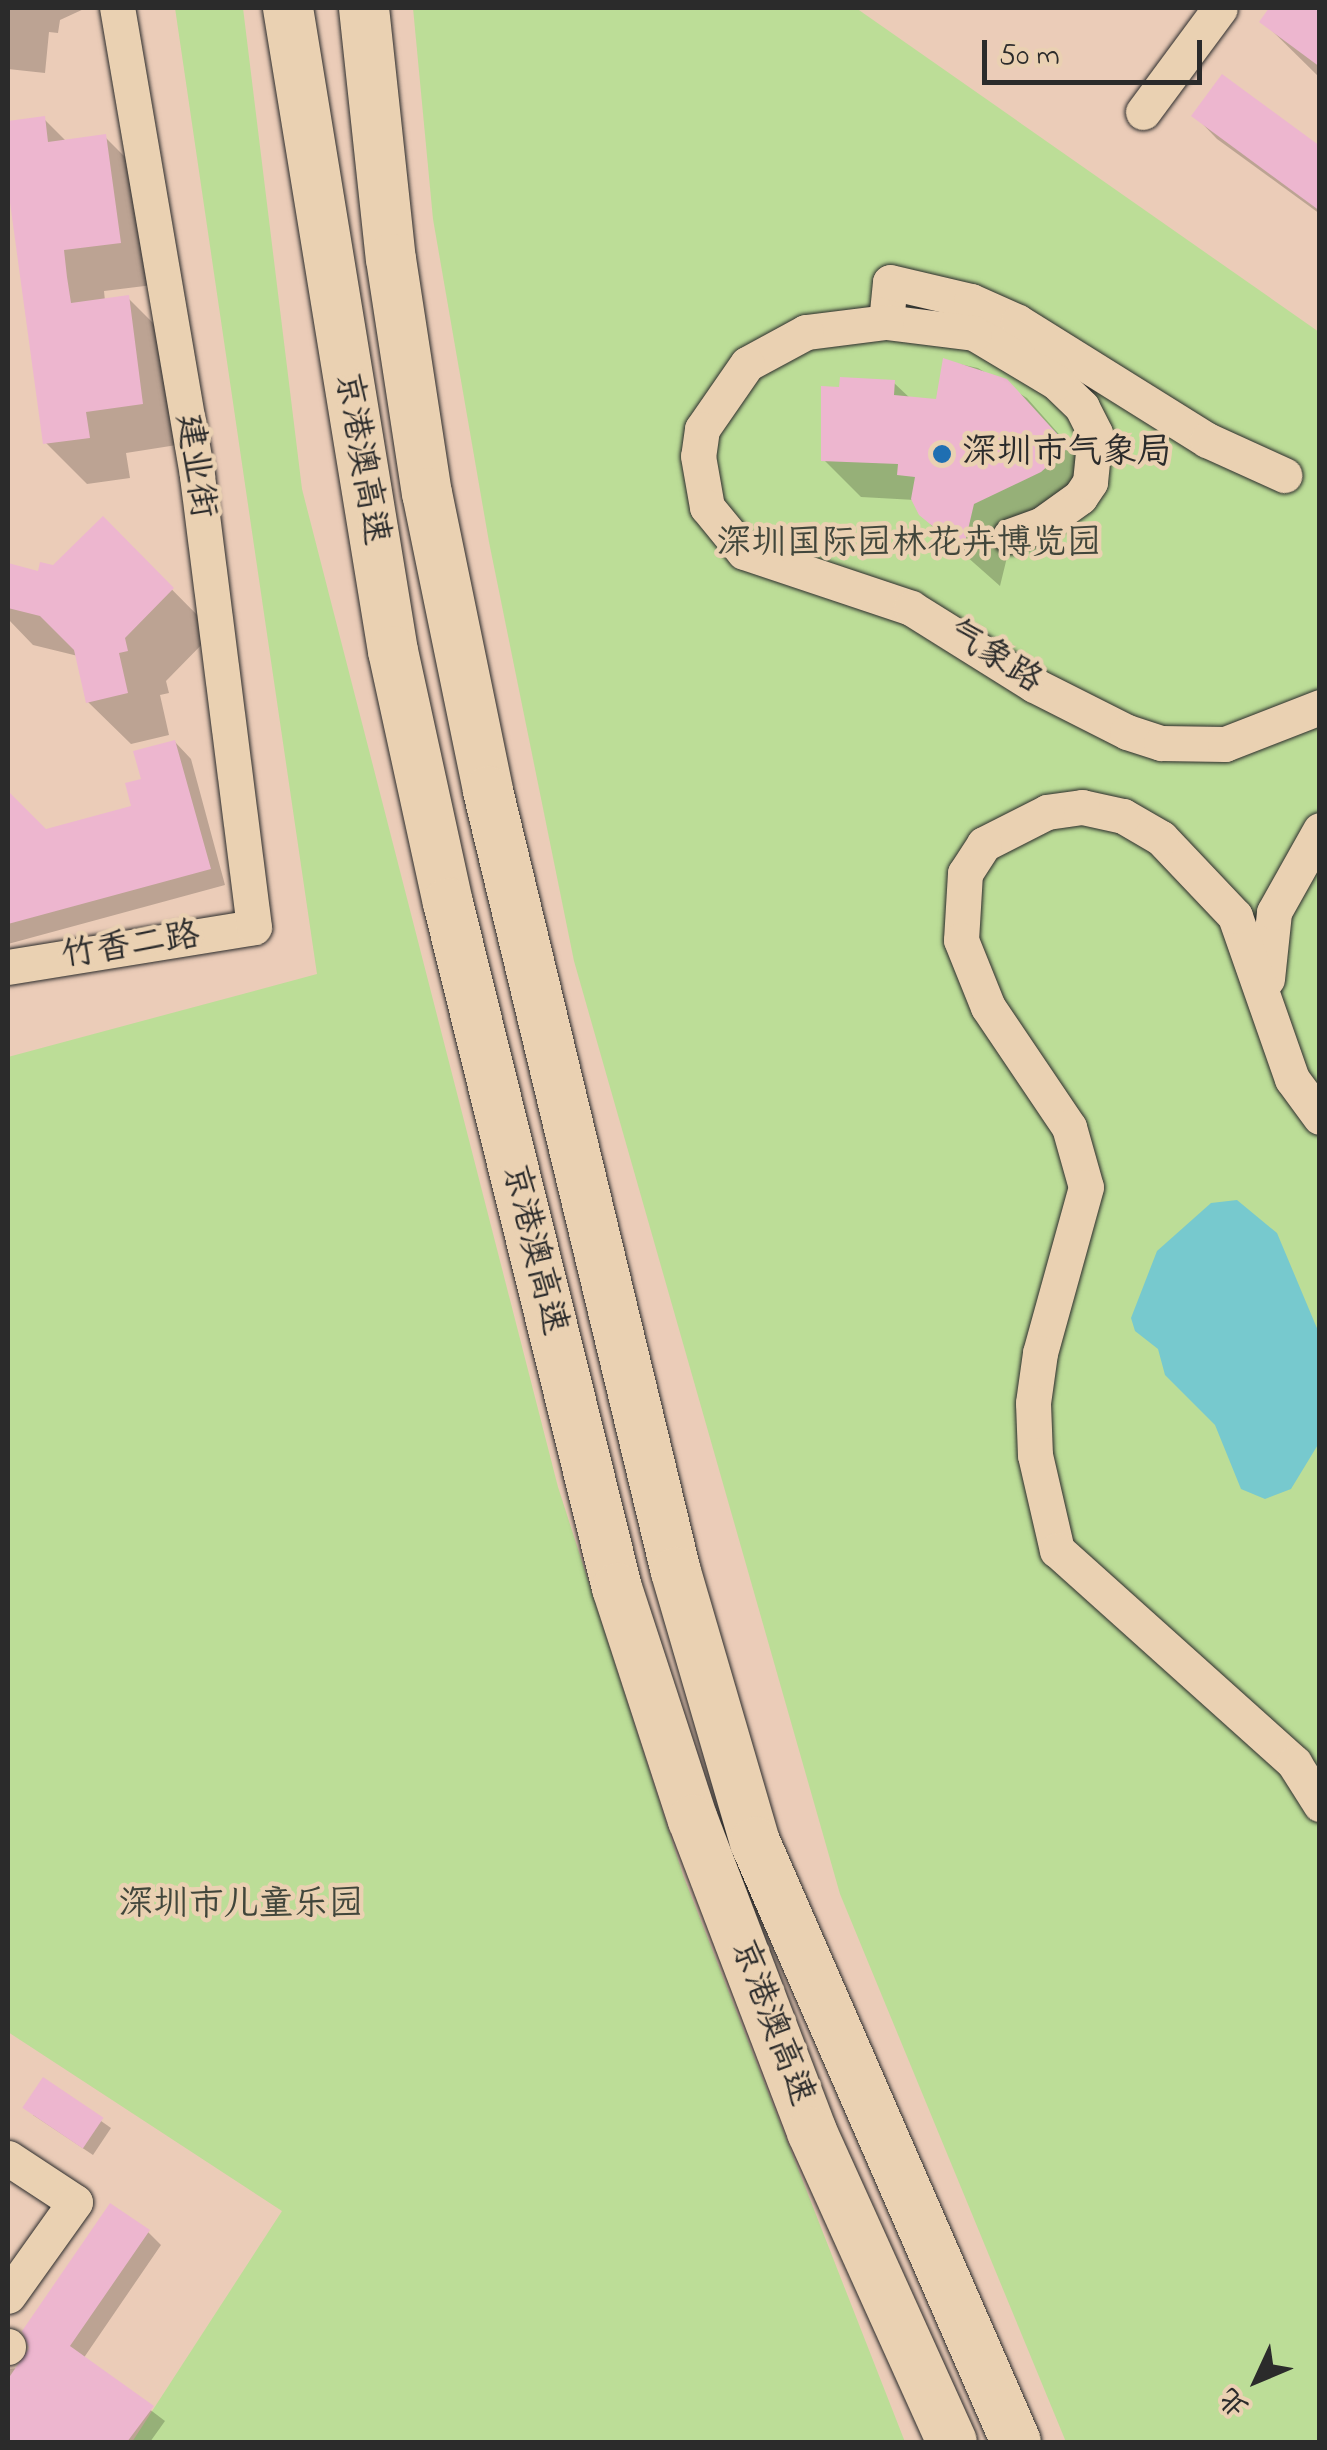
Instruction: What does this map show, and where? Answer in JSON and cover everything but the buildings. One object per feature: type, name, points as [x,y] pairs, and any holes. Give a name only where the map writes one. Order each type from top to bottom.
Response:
[{"type":"highway","name":"京港澳高速","points":[[288,8],[394,651],[448,903],[617,1588],[693,1820],[812,2132],[952,2442]]},
{"type":"highway","name":"京港澳高速","points":[[364,8],[391,260],[427,493],[492,810],[676,1572],[755,1842],[1016,2442]]},
{"type":"street","name":"建业街","points":[[117,8],[198,475],[254,927]]},
{"type":"street","points":[[1142,112],[1220,8]]},
{"type":"street","points":[[1010,536],[1052,518],[1090,482],[1095,433],[1082,407],[1036,366],[995,342],[952,329],[886,322],[890,282],[971,301],[1018,322],[1208,440],[1284,475]]},
{"type":"street","name":"气象路","points":[[886,322],[806,332],[747,364],[702,429],[700,486],[718,525],[744,552],[911,608],[1034,685],[1126,732],[1161,742],[1225,744],[1320,707]]},
{"type":"street","points":[[1320,830],[1276,885],[1249,894],[1189,862],[1123,816],[1082,807],[1047,812],[984,844],[966,873],[962,940],[988,1007],[1069,1127],[1086,1187],[1040,1352],[1033,1403],[1035,1455],[1057,1550],[1307,1764],[1320,1804]]},
{"type":"street","points":[[1189,862],[1235,916],[1292,1078],[1320,1117]]},
{"type":"street","points":[[1272,1020],[1266,944],[1295,866]]},
{"type":"street","name":"竹香二路","points":[[8,966],[254,927]]},
{"type":"street","points":[[8,2158],[75,2202],[8,2296]]},
{"type":"green space","name":"深圳市儿童乐园","points":[[175,8],[243,8],[302,489],[558,1487],[683,1875],[905,2442],[132,2442],[282,2211],[8,2032],[8,1057],[317,974]]},
{"type":"green space","name":"深圳国际园林花卉博览园","points":[[413,8],[856,8],[1319,332],[1319,2442],[1066,2442],[840,1894],[574,961],[489,542],[433,219]]},
{"type":"water","points":[[1237,1200],[1277,1233],[1319,1333],[1319,1443],[1291,1489],[1265,1499],[1241,1489],[1215,1425],[1165,1375],[1158,1349],[1135,1331],[1131,1318],[1157,1251],[1211,1203]]},
{"type":"place","name":"深圳市气象局","points":[[942,454]]}]
